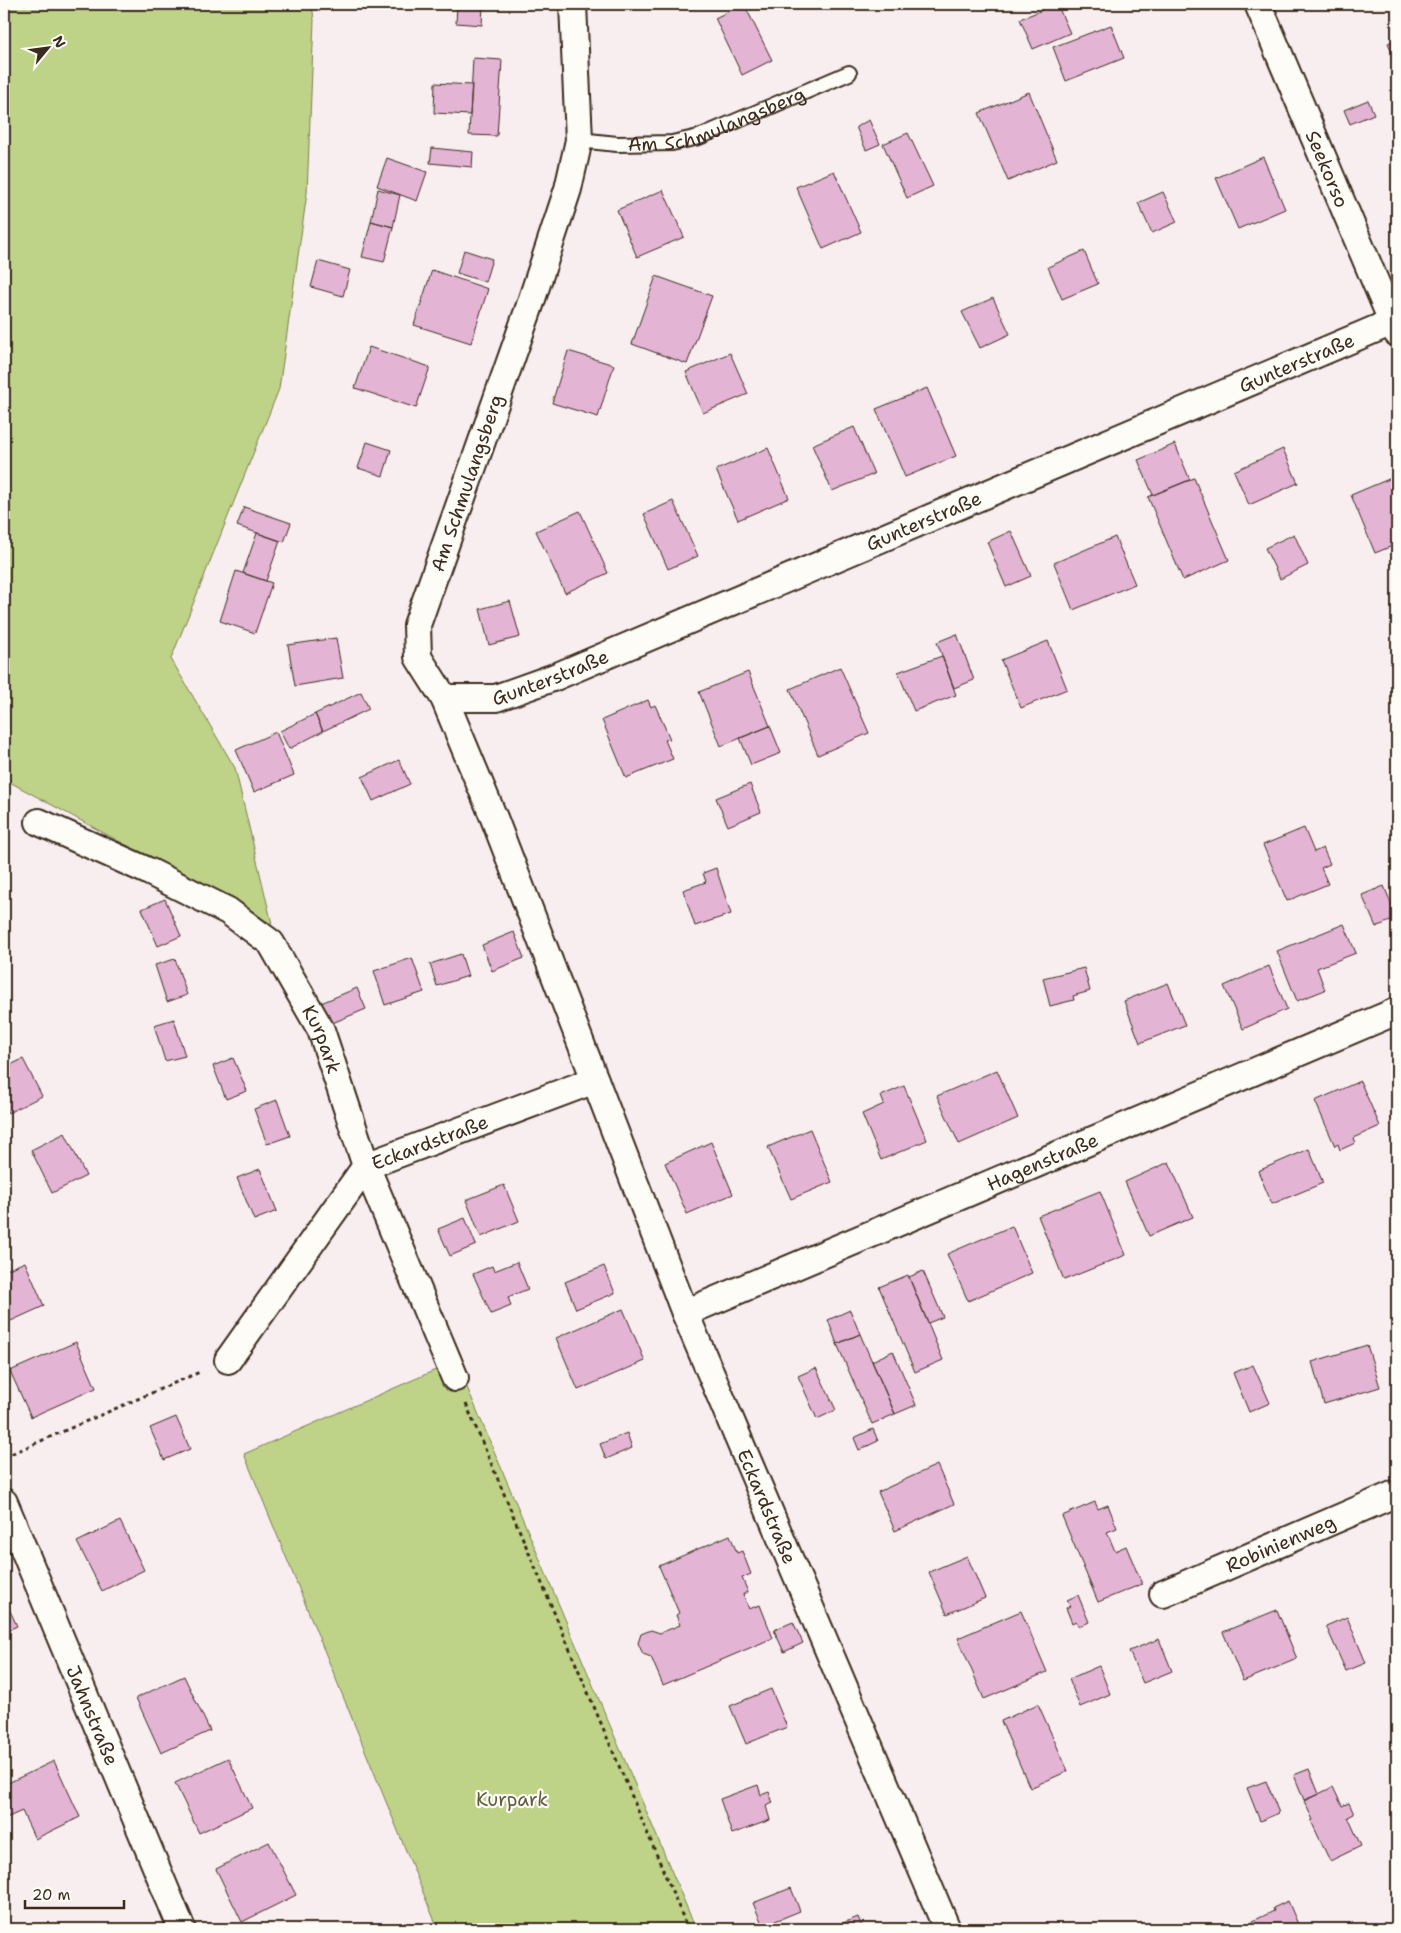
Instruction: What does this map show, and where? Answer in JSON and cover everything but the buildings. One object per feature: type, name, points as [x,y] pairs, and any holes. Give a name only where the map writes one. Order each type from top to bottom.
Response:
[{"type":"street","name":"Am Schmulangsberg","points":[[494,818],[444,698],[418,656],[417,625],[529,308],[568,189],[579,140],[573,4]]},
{"type":"street","name":"Seekorso","points":[[1258,4],[1396,325]]},
{"type":"street","name":"Gunterstraße","points":[[444,698],[496,698],[556,677],[1396,325]]},
{"type":"street","name":"Eckardstraße","points":[[494,818],[685,1313],[947,1929]]},
{"type":"street","name":"Kurpark","points":[[39,822],[228,911],[271,943],[321,1030],[366,1166]]},
{"type":"street","name":"Hagenstraße","points":[[685,1313],[1397,1011]]},
{"type":"street","name":"Eckardstraße","points":[[455,1378],[366,1166],[595,1080]]},
{"type":"street","points":[[228,1360],[366,1166]]},
{"type":"street","name":"Robinienweg","points":[[1163,1594],[1397,1493]]},
{"type":"street","name":"Jahnstraße","points":[[4,1502],[182,1929]]},
{"type":"lane","name":"Am Schmulangsberg","points":[[579,140],[617,144],[672,144],[699,137],[849,73]]},
{"type":"path","points":[[4,1457],[228,1360]]},
{"type":"path","points":[[455,1378],[688,1929]]},
{"type":"green space","points":[[4,4],[312,4],[314,20],[307,193],[279,389],[171,659],[235,768],[272,924],[4,779]]},
{"type":"green space","name":"Kurpark","points":[[456,1361],[696,1929],[438,1929],[244,1454]]}]
